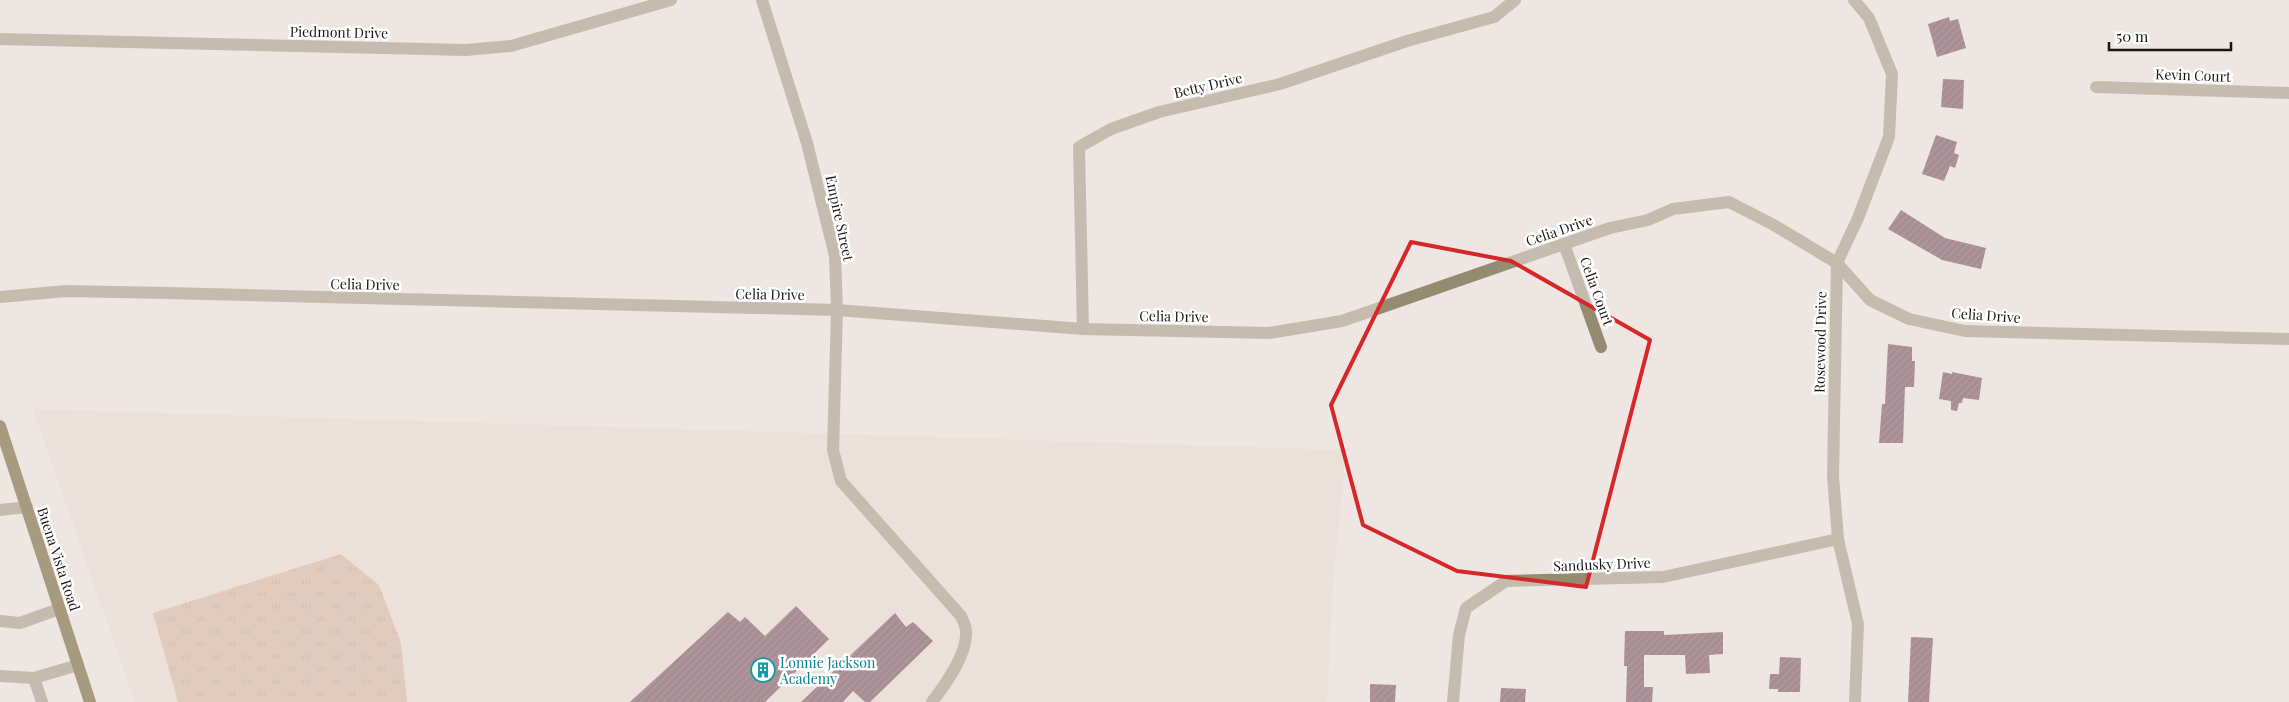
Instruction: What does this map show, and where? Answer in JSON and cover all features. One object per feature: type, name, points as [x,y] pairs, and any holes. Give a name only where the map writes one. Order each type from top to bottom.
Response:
[{"type":"main road","name":"Buena Vista Road","points":[[1,431],[90,702]]},
{"type":"street","name":"Piedmont Drive","points":[[0,39],[466,50],[511,46],[671,0]]},
{"type":"street","name":"Empire Street","points":[[762,0],[807,143],[835,256],[837,310],[833,450],[840,481],[961,616],[966,631],[964,647],[948,681],[932,702]]},
{"type":"street","name":"Betty Drive","points":[[1083,329],[1079,147],[1111,129],[1159,112],[1280,84],[1407,41],[1494,17],[1515,0]]},
{"type":"street","name":"Rosewood Drive","points":[[1854,0],[1869,18],[1892,74],[1889,137],[1858,218],[1837,263],[1833,476],[1838,539],[1858,624],[1855,702]]},
{"type":"street","name":"Kevin Court","points":[[2096,87],[2289,93]]},
{"type":"street","name":"Celia Drive","points":[[0,297],[66,291],[837,310],[1083,329],[1269,333],[1342,321],[1610,228],[1648,220],[1673,209],[1729,202],[1772,224],[1837,263],[1870,300],[1908,319],[1965,331],[2289,339]]},
{"type":"street","name":"Celia Court","points":[[1564,244],[1601,347]]},
{"type":"street","points":[[0,510],[27,507]]},
{"type":"street","name":"Sandusky Drive","points":[[1453,702],[1459,636],[1466,608],[1506,581],[1663,577],[1838,539]]},
{"type":"street","points":[[0,621],[20,623],[59,608]]},
{"type":"street","points":[[0,676],[34,678],[78,665]]},
{"type":"street","points":[[34,678],[42,702]]},
{"type":"highlighted area","points":[[1411,242],[1511,261],[1650,340],[1586,587],[1457,571],[1363,525],[1331,405]]},
{"type":"shaded area","points":[[33,409],[1346,450],[1332,595],[1327,702],[135,702]]},
{"type":"green space","points":[[341,554],[379,585],[401,643],[407,702],[178,702],[153,613]]},
{"type":"building","points":[[1949,17],[1950,21],[1958,19],[1966,48],[1937,57],[1928,24]]},
{"type":"building","points":[[1943,79],[1964,80],[1963,109],[1941,107]]},
{"type":"building","points":[[1936,135],[1957,142],[1954,153],[1959,155],[1955,168],[1950,166],[1944,181],[1922,174]]},
{"type":"building","points":[[1901,210],[1945,238],[1986,248],[1981,269],[1942,260],[1888,229]]},
{"type":"building","points":[[1888,344],[1912,347],[1912,361],[1915,361],[1914,387],[1905,387],[1903,443],[1879,443],[1882,404],[1885,404]]},
{"type":"building","points":[[1943,372],[1982,378],[1979,400],[1963,398],[1962,403],[1959,403],[1957,411],[1951,410],[1951,401],[1939,399]]},
{"type":"building","points":[[796,606],[829,639],[765,702],[630,702],[728,612],[740,622],[745,617],[765,636]]},
{"type":"building","name":"Lonnie Jackson Academy","points":[[895,613],[906,627],[913,622],[933,641],[870,702],[865,702],[853,691],[843,702],[801,702]]},
{"type":"building","points":[[1625,631],[1664,631],[1664,635],[1723,632],[1723,654],[1709,655],[1710,673],[1686,674],[1685,655],[1644,655],[1644,687],[1653,687],[1652,702],[1626,702],[1627,666],[1624,666]]},
{"type":"building","points":[[1911,637],[1933,638],[1929,702],[1908,702]]},
{"type":"building","points":[[1780,657],[1801,658],[1800,692],[1778,692],[1778,689],[1769,689],[1770,674],[1779,674]]},
{"type":"building","points":[[1370,684],[1396,685],[1395,702],[1370,702]]},
{"type":"building","points":[[1501,688],[1526,689],[1525,702],[1500,702]]},
{"type":"place","name":"Lonnie Jackson Academy","points":[[763,670]]}]
